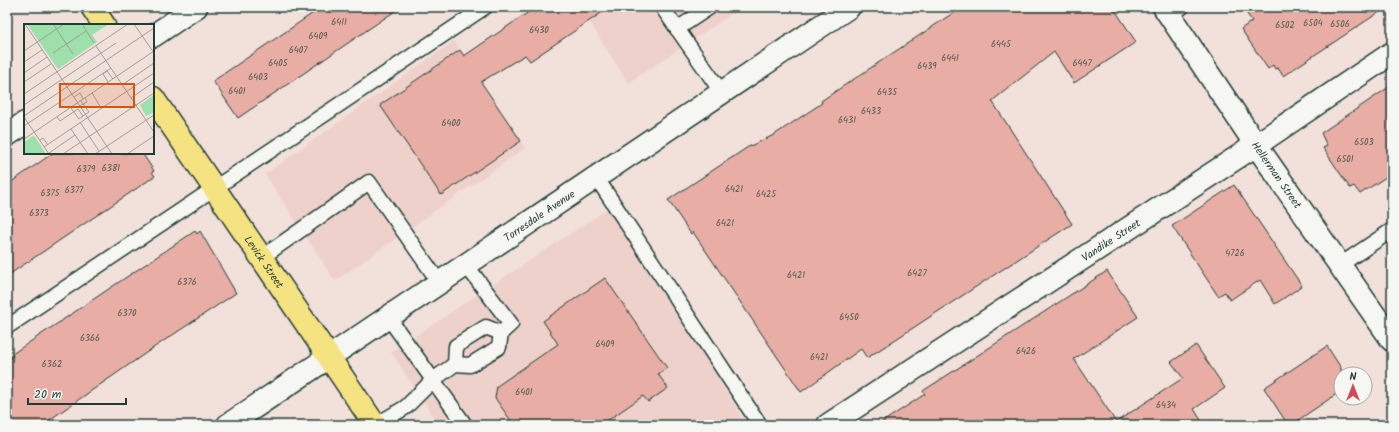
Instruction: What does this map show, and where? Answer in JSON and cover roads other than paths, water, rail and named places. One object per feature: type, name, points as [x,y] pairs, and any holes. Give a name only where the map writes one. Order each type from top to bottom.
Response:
[{"type":"highway","points":[[92,7],[103,24]]},
{"type":"highway","name":"Levick Street","points":[[154,99],[376,425]]},
{"type":"street","points":[[154,35],[196,7]]},
{"type":"street","name":"Torresdale Avenue","points":[[228,425],[849,7]]},
{"type":"street","name":"Hellerman Street","points":[[1172,10],[1256,144],[1392,340]]},
{"type":"street","name":"Vandike Street","points":[[828,425],[1392,53]]},
{"type":"street","points":[[7,135],[24,124]]},
{"type":"lane","points":[[7,327],[485,7]]},
{"type":"lane","points":[[662,7],[722,93]]},
{"type":"lane","points":[[677,29],[710,7]]},
{"type":"lane","points":[[596,177],[760,425]]},
{"type":"lane","points":[[261,258],[370,182],[439,282]]},
{"type":"lane","points":[[1340,265],[1392,230]]},
{"type":"lane","points":[[376,425],[406,407],[433,380],[455,364],[470,365],[499,347],[501,332],[511,324],[466,265]]},
{"type":"lane","points":[[388,317],[464,425]]},
{"type":"lane","points":[[455,364],[456,346],[486,327],[501,332]]}]
